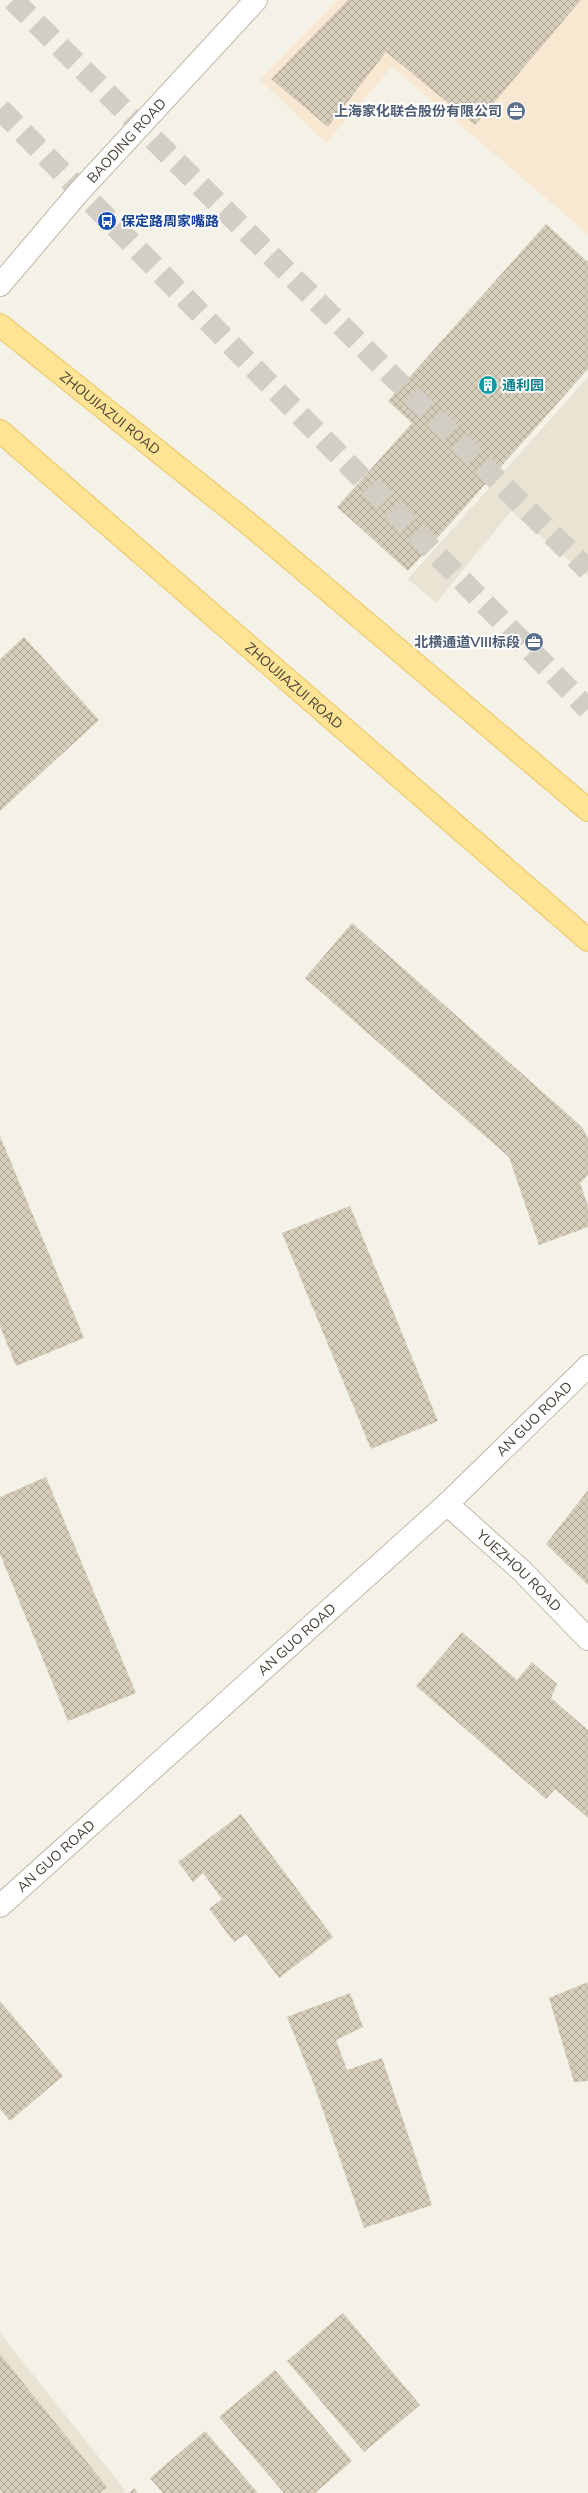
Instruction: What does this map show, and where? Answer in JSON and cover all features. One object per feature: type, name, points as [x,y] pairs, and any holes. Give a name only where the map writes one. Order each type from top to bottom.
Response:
[{"type":"main road","name":"ZHOUJIAZUI ROAD","points":[[0,325],[254,528],[588,810]]},
{"type":"main road","name":"ZHOUJIAZUI ROAD","points":[[0,431],[588,940]]},
{"type":"street","name":"BAODING ROAD","points":[[0,285],[78,193],[256,0]]},
{"type":"street","name":"AN GUO ROAD","points":[[0,1906],[447,1504],[588,1366]]},
{"type":"street","name":"YUEZHOU ROAD","points":[[447,1504],[522,1571],[588,1639]]},
{"type":"shaded area","name":"上海家化联合股份有限公司","points":[[337,0],[588,0],[588,234],[392,67],[326,143],[260,80]]},
{"type":"shaded area","points":[[588,377],[588,576],[511,511],[436,603],[408,579]]},
{"type":"shaded area","points":[[0,2333],[126,2491],[123,2493],[0,2493]]},
{"type":"building","points":[[348,0],[581,0],[475,125],[386,52],[328,127],[271,79]]},
{"type":"building","name":"通利园","points":[[546,224],[588,262],[588,369],[408,571],[337,507],[412,423],[388,401]]},
{"type":"building","points":[[24,637],[99,720],[0,811],[0,659]]},
{"type":"building","points":[[352,923],[582,1127],[588,1138],[588,1175],[580,1183],[588,1206],[588,1227],[539,1245],[509,1157],[305,978]]},
{"type":"building","points":[[0,1136],[84,1338],[16,1366],[0,1326]]},
{"type":"building","points":[[350,1206],[438,1421],[371,1449],[282,1233]]},
{"type":"building","points":[[46,1477],[136,1693],[68,1721],[0,1554],[0,1497]]},
{"type":"building","points":[[588,1490],[588,1585],[546,1544]]},
{"type":"building","points":[[462,1632],[517,1680],[532,1662],[557,1684],[551,1698],[588,1730],[588,1818],[555,1789],[546,1799],[416,1686]]},
{"type":"building","points":[[241,1814],[333,1937],[279,1978],[246,1934],[234,1942],[209,1909],[222,1899],[203,1873],[193,1882],[178,1862]]},
{"type":"building","points":[[588,1982],[588,2081],[574,2082],[549,1998]]},
{"type":"building","points":[[350,1993],[363,2027],[336,2040],[347,2070],[382,2058],[432,2205],[364,2228],[313,2082],[287,2017]]},
{"type":"building","points":[[0,2001],[63,2076],[10,2121],[0,2109]]},
{"type":"building","points":[[343,2313],[420,2405],[364,2452],[287,2361]]},
{"type":"building","points":[[0,2354],[107,2487],[100,2493],[3,2493],[0,2489]]},
{"type":"building","points":[[275,2370],[352,2461],[315,2493],[284,2493],[219,2417]]},
{"type":"building","points":[[205,2431],[258,2493],[163,2493],[150,2478]]},
{"type":"building","points":[[134,2488],[138,2493],[129,2493]]},
{"type":"tunnel","points":[[13,0],[588,570]]},
{"type":"tunnel","points":[[0,109],[588,709]]},
{"type":"place","name":"上海家化联合股份有限公司","points":[[516,111]]},
{"type":"place","name":"保定路周家嘴路","points":[[107,221]]},
{"type":"place","name":"通利园","points":[[488,385]]},
{"type":"place","name":"北横通道VIII标段","points":[[534,642]]}]
